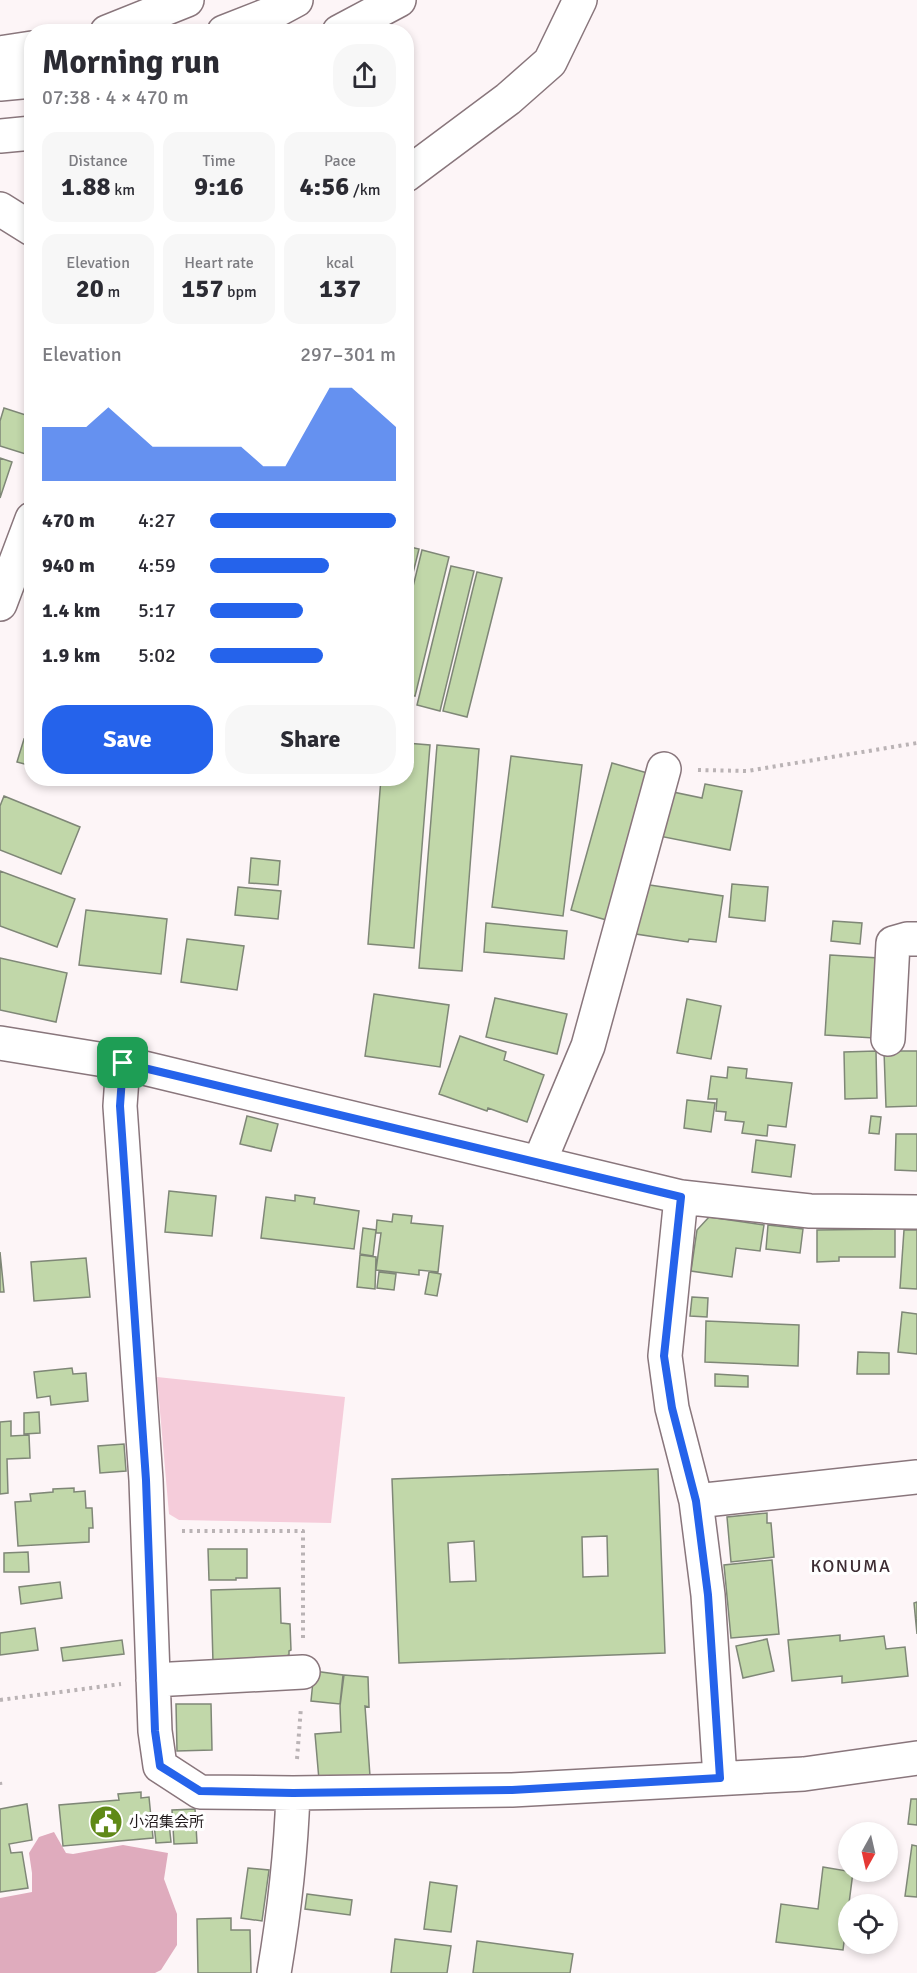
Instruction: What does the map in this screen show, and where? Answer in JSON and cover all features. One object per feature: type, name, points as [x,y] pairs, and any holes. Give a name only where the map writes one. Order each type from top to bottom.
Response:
[{"type":"main road","points":[[126,24],[187,0]]},
{"type":"main road","points":[[244,24],[296,0]]},
{"type":"main road","points":[[354,24],[399,0]]},
{"type":"main road","points":[[414,169],[508,99],[550,62],[580,0]]},
{"type":"main road","points":[[0,53],[24,49]]},
{"type":"main road","points":[[0,84],[24,82]]},
{"type":"main road","points":[[0,136],[24,134]]},
{"type":"main road","points":[[0,209],[24,224]]},
{"type":"main road","points":[[0,604],[24,540]]},
{"type":"main road","points":[[539,1163],[588,1046],[664,769]]},
{"type":"main road","points":[[888,1039],[893,943],[917,939]]},
{"type":"main road","points":[[0,1043],[123,1063],[681,1197],[810,1210],[917,1212]]},
{"type":"main road","points":[[123,1063],[120,1106],[146,1480],[155,1731],[160,1766],[200,1791],[293,1793],[512,1790],[804,1774],[917,1758]]},
{"type":"main road","points":[[681,1197],[664,1356],[672,1408],[696,1501],[708,1595],[720,1778]]},
{"type":"main road","points":[[696,1501],[917,1477]]},
{"type":"main road","points":[[153,1680],[303,1672]]},
{"type":"main road","points":[[274,1973],[292,1830],[293,1793]]},
{"type":"path","points":[[664,769],[747,771],[917,743]]},
{"type":"path","points":[[148,1532],[303,1531],[303,1672],[293,1793]]},
{"type":"path","points":[[0,1700],[153,1680]]},
{"type":"path","points":[[0,1782],[1,1789]]},
{"type":"shaded area","points":[[157,1377],[345,1397],[331,1523],[179,1520],[169,1514]]},
{"type":"shaded area","points":[[54,1832],[66,1853],[73,1854],[123,1845],[168,1853],[164,1879],[177,1914],[177,1945],[161,1970],[155,1973],[0,1973],[0,1898],[32,1892],[29,1853],[39,1837]]},
{"type":"building","points":[[4,408],[24,414],[24,454],[0,446],[0,421]]},
{"type":"building","points":[[0,458],[12,462],[0,498]]},
{"type":"building","points":[[414,548],[419,549],[414,569]]},
{"type":"building","points":[[422,550],[449,557],[415,696],[414,696],[414,582]]},
{"type":"building","points":[[451,566],[474,571],[440,711],[417,705]]},
{"type":"building","points":[[477,572],[502,578],[467,717],[443,711]]},
{"type":"building","points":[[24,739],[24,764],[17,762]]},
{"type":"building","points":[[414,744],[430,745],[414,948],[368,944],[380,786],[414,786]]},
{"type":"building","points":[[437,745],[479,749],[462,971],[419,968]]},
{"type":"building","points":[[511,756],[582,765],[563,916],[492,907]]},
{"type":"building","points":[[612,763],[651,774],[610,921],[571,910]]},
{"type":"building","points":[[705,784],[742,791],[730,850],[659,836],[668,791],[702,798]]},
{"type":"building","points":[[4,796],[80,827],[61,874],[0,850],[0,806]]},
{"type":"building","points":[[251,858],[280,861],[278,885],[249,883]]},
{"type":"building","points":[[0,871],[75,899],[57,947],[0,926]]},
{"type":"building","points":[[643,884],[723,896],[716,942],[689,939],[688,942],[636,934]]},
{"type":"building","points":[[732,884],[768,887],[765,921],[729,917]]},
{"type":"building","points":[[238,887],[281,891],[278,919],[235,915]]},
{"type":"building","points":[[86,910],[167,919],[161,974],[79,965]]},
{"type":"building","points":[[833,921],[862,923],[860,944],[831,941]]},
{"type":"building","points":[[486,923],[567,931],[564,959],[484,952]]},
{"type":"building","points":[[187,939],[244,946],[237,990],[181,982]]},
{"type":"building","points":[[830,955],[879,958],[874,1038],[825,1035]]},
{"type":"building","points":[[0,958],[67,973],[56,1022],[0,1010]]},
{"type":"building","points":[[374,994],[449,1005],[440,1067],[365,1056]]},
{"type":"building","points":[[495,998],[567,1014],[557,1054],[486,1037]]},
{"type":"building","points":[[687,999],[721,1006],[711,1059],[677,1053]]},
{"type":"building","points":[[460,1036],[506,1052],[504,1060],[544,1075],[527,1122],[439,1094]]},
{"type":"building","points":[[876,1051],[877,1098],[845,1099],[844,1052]]},
{"type":"building","points":[[884,1051],[917,1051],[917,1106],[886,1107]]},
{"type":"building","points":[[728,1067],[747,1069],[746,1078],[792,1083],[786,1127],[768,1125],[767,1136],[742,1133],[744,1122],[725,1120],[726,1112],[716,1111],[717,1099],[708,1099],[711,1076],[727,1078]]},
{"type":"building","points":[[687,1100],[715,1103],[711,1132],[684,1128]]},
{"type":"building","points":[[247,1116],[278,1124],[271,1151],[240,1144]]},
{"type":"building","points":[[871,1116],[881,1117],[879,1134],[869,1133]]},
{"type":"building","points":[[896,1134],[917,1134],[917,1171],[895,1170]]},
{"type":"building","points":[[756,1140],[795,1145],[791,1177],[752,1172]]},
{"type":"building","points":[[169,1191],[216,1196],[212,1236],[165,1232]]},
{"type":"building","points":[[295,1195],[315,1198],[314,1204],[359,1211],[354,1249],[261,1238],[266,1197],[295,1201]]},
{"type":"building","points":[[393,1214],[412,1216],[411,1223],[443,1226],[438,1272],[419,1270],[419,1275],[376,1270],[381,1233],[376,1233],[377,1220],[392,1222]]},
{"type":"building","points":[[709,1217],[764,1225],[760,1251],[736,1248],[732,1277],[691,1271],[697,1230]]},
{"type":"building","points":[[768,1225],[803,1229],[800,1253],[766,1249]]},
{"type":"building","points":[[363,1228],[376,1230],[373,1256],[360,1254]]},
{"type":"building","points":[[895,1229],[895,1257],[839,1257],[839,1261],[817,1262],[817,1230]]},
{"type":"building","points":[[904,1230],[917,1230],[917,1289],[900,1288]]},
{"type":"building","points":[[0,1252],[4,1292],[0,1292]]},
{"type":"building","points":[[360,1255],[376,1257],[375,1289],[357,1287]]},
{"type":"building","points":[[86,1258],[90,1297],[34,1301],[31,1262]]},
{"type":"building","points":[[379,1272],[396,1274],[394,1290],[377,1288]]},
{"type":"building","points":[[429,1272],[441,1274],[437,1296],[425,1294]]},
{"type":"building","points":[[692,1297],[708,1298],[707,1317],[690,1316]]},
{"type":"building","points":[[902,1312],[917,1314],[917,1354],[898,1352]]},
{"type":"building","points":[[706,1321],[799,1325],[798,1366],[705,1362]]},
{"type":"building","points":[[858,1352],[889,1353],[889,1374],[857,1374]]},
{"type":"building","points":[[72,1368],[73,1374],[86,1373],[88,1401],[51,1405],[50,1396],[37,1398],[34,1372]]},
{"type":"building","points":[[715,1374],[748,1376],[748,1387],[715,1386]]},
{"type":"building","points":[[39,1412],[40,1433],[24,1434],[24,1413]]},
{"type":"building","points":[[11,1421],[11,1436],[29,1435],[30,1458],[7,1459],[8,1493],[0,1494],[0,1422]]},
{"type":"building","points":[[124,1444],[126,1471],[100,1473],[98,1446]]},
{"type":"building","points":[[658,1469],[665,1653],[399,1663],[392,1479]],"holes":[[[607,1536],[608,1576],[583,1577],[582,1537]],[[474,1541],[476,1581],[450,1582],[448,1543]]]},
{"type":"building","points":[[74,1488],[74,1492],[85,1491],[86,1508],[92,1508],[93,1528],[89,1528],[89,1542],[18,1546],[15,1502],[31,1501],[30,1494],[53,1492],[53,1489]]},
{"type":"building","points":[[767,1513],[767,1523],[771,1523],[774,1557],[731,1562],[727,1517]]},
{"type":"building","points":[[208,1549],[247,1549],[247,1578],[209,1580]]},
{"type":"building","points":[[28,1552],[29,1572],[4,1572],[4,1553]]},
{"type":"building","points":[[772,1560],[779,1634],[731,1638],[724,1565]]},
{"type":"building","points":[[60,1582],[62,1598],[21,1604],[19,1587]]},
{"type":"building","points":[[280,1588],[281,1623],[290,1624],[291,1650],[289,1655],[278,1659],[213,1663],[211,1590]]},
{"type":"building","points":[[917,1602],[917,1634],[914,1603]]},
{"type":"building","points":[[35,1628],[38,1650],[0,1655],[0,1633]]},
{"type":"building","points":[[840,1635],[840,1641],[884,1636],[886,1649],[905,1647],[908,1676],[842,1683],[842,1676],[792,1681],[788,1640]]},
{"type":"building","points":[[767,1639],[774,1671],[743,1678],[736,1646]]},
{"type":"building","points":[[122,1640],[124,1654],[63,1661],[61,1648]]},
{"type":"building","points":[[314,1671],[343,1675],[340,1704],[311,1701]]},
{"type":"building","points":[[344,1675],[368,1677],[369,1707],[365,1706],[370,1776],[319,1780],[315,1734],[341,1732],[340,1706]]},
{"type":"building","points":[[176,1704],[211,1704],[212,1750],[177,1751]]},
{"type":"building","name":"小沼集会所","points":[[141,1792],[141,1798],[149,1797],[153,1838],[63,1846],[59,1805],[119,1800],[118,1794]]},
{"type":"building","points":[[911,1799],[917,1799],[917,1825],[908,1824]]},
{"type":"building","points":[[27,1804],[32,1840],[9,1844],[11,1853],[22,1852],[28,1888],[0,1892],[0,1809]]},
{"type":"building","points":[[195,1809],[197,1843],[174,1844],[172,1810]]},
{"type":"building","points":[[169,1823],[171,1842],[156,1843],[154,1824]]},
{"type":"building","points":[[912,1845],[917,1846],[917,1897],[905,1896]]},
{"type":"building","points":[[823,1867],[838,1870],[838,1882],[852,1882],[850,1894],[838,1894],[838,1949],[776,1942],[781,1904],[818,1909]]},
{"type":"building","points":[[248,1868],[269,1870],[262,1921],[241,1918]]},
{"type":"building","points":[[430,1882],[457,1886],[451,1932],[424,1929]]},
{"type":"building","points":[[307,1894],[352,1900],[350,1915],[305,1909]]},
{"type":"building","points":[[231,1918],[231,1930],[250,1930],[251,1973],[198,1973],[197,1919]]},
{"type":"building","points":[[395,1939],[451,1946],[447,1973],[391,1973]]},
{"type":"building","points":[[477,1941],[573,1954],[570,1973],[473,1973]]},
{"type":"place","name":"小沼集会所","points":[[106,1822]]},
{"type":"district","name":"KONUMA","points":[[851,1566]]},
{"type":"route","points":[[123,1063],[681,1197],[664,1356],[672,1408],[696,1501],[708,1595],[720,1778],[512,1790],[293,1793],[200,1791],[160,1766],[155,1731],[146,1480],[120,1106],[123,1063]]}]
